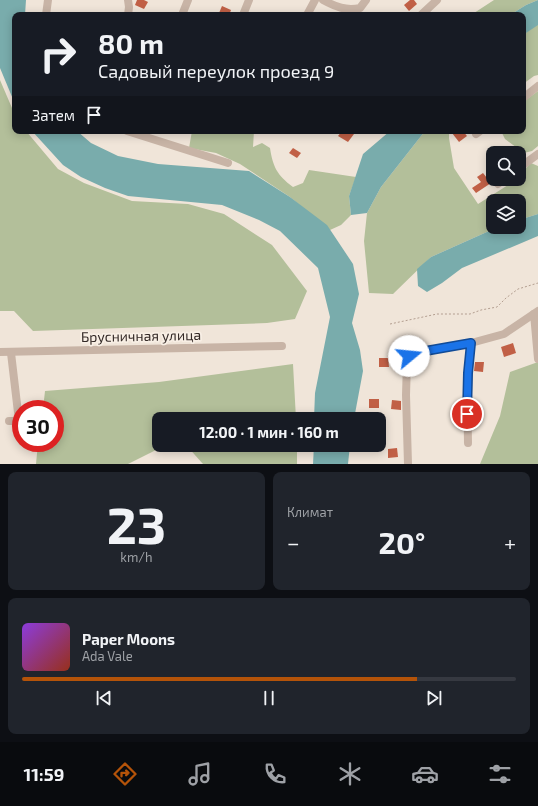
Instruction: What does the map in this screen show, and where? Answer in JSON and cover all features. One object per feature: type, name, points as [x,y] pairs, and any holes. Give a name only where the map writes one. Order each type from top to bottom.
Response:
[{"type":"street","points":[[46,12],[48,0]]},
{"type":"street","points":[[128,0],[128,12]]},
{"type":"street","points":[[183,12],[188,0]]},
{"type":"street","points":[[245,12],[250,0]]},
{"type":"street","points":[[308,12],[315,0]]},
{"type":"street","points":[[323,0],[334,6],[351,10],[360,8],[366,0]]},
{"type":"street","points":[[424,12],[436,0]]},
{"type":"street","points":[[526,96],[538,86]]},
{"type":"street","points":[[136,134],[228,163]]},
{"type":"street","points":[[526,163],[538,154]]},
{"type":"street","points":[[408,464],[406,395],[409,356],[414,353],[471,343],[504,334],[536,312]]},
{"type":"street","points":[[536,312],[538,359]]},
{"type":"street","points":[[468,442],[468,387],[471,343]]},
{"type":"street","name":"Брусничная улица","points":[[0,352],[282,346]]},
{"type":"street","points":[[9,421],[19,421],[11,352]]},
{"type":"path","points":[[390,324],[436,314],[470,314],[497,307],[518,289],[538,283]]},
{"type":"green space","points":[[494,0],[538,0],[515,12],[476,12]]},
{"type":"green space","points":[[538,25],[538,75],[526,82],[526,33]]},
{"type":"green space","points":[[0,80],[12,108],[12,134],[29,134],[58,169],[84,183],[132,201],[188,204],[224,214],[272,245],[307,291],[295,319],[267,323],[33,331],[14,311],[0,311]]},
{"type":"green space","points":[[538,91],[538,146],[532,151],[526,152],[526,146],[514,146],[505,139],[502,134],[526,134],[526,100]]},
{"type":"green space","points":[[191,134],[254,134],[253,147],[262,143],[270,148],[274,166],[283,179],[293,187],[303,183],[309,170],[356,177],[349,196],[351,215],[341,225],[330,230],[290,197],[240,164],[216,153],[189,148]]},
{"type":"green space","points":[[423,134],[449,134],[454,168],[478,204],[486,199],[486,232],[431,257],[393,294],[369,293],[364,241],[367,213],[381,187]]},
{"type":"green space","points":[[531,163],[538,166],[538,214],[526,218],[526,194],[494,194],[506,186],[526,186],[526,168]]},
{"type":"green space","points":[[538,362],[538,464],[480,464],[500,416],[510,372]]},
{"type":"green space","points":[[293,364],[296,412],[152,412],[152,452],[128,464],[36,464],[37,452],[64,452],[64,400],[44,400],[45,391],[159,382]]},
{"type":"green space","points":[[192,452],[297,452],[297,464],[203,464]]},
{"type":"water","points":[[0,0],[26,0],[25,12],[12,12],[12,97],[0,68]]},
{"type":"water","points":[[538,0],[538,25],[526,33],[526,12],[515,12]]},
{"type":"water","points":[[35,134],[80,134],[91,143],[118,156],[158,164],[249,171],[290,197],[327,225],[353,264],[359,294],[352,323],[360,350],[363,371],[355,412],[314,412],[315,393],[330,317],[318,268],[280,231],[259,220],[222,205],[128,196],[105,188],[81,177],[63,165]]},
{"type":"water","points":[[386,134],[423,134],[381,187],[367,213],[351,215],[349,196],[363,154]]},
{"type":"water","points":[[538,214],[538,236],[462,268],[427,292],[418,286],[417,269],[431,257],[486,232],[486,234],[526,234],[526,218]]},
{"type":"water","points":[[314,452],[349,452],[348,464],[313,464]]},
{"type":"building","points":[[137,0],[144,0],[148,2],[144,9],[135,5]]},
{"type":"building","points":[[410,0],[414,0],[417,4],[409,11],[404,5]]},
{"type":"building","points":[[222,6],[231,10],[230,12],[219,12]]},
{"type":"building","points":[[340,134],[354,134],[348,142],[338,136]]},
{"type":"building","points":[[453,134],[465,134],[467,136],[459,142]]},
{"type":"building","points":[[293,148],[301,153],[297,158],[289,153]]},
{"type":"building","points":[[483,173],[486,177],[486,186],[476,193],[472,188],[481,182],[477,177]]},
{"type":"building","points":[[513,343],[516,353],[504,357],[501,347]]},
{"type":"building","points":[[427,357],[427,365],[419,365],[419,358]]},
{"type":"building","points":[[379,358],[388,358],[389,367],[379,367]]},
{"type":"building","points":[[475,362],[484,362],[483,372],[474,371]]},
{"type":"building","points":[[369,399],[379,399],[379,408],[369,408]]},
{"type":"building","points":[[392,400],[401,401],[401,410],[391,409]]},
{"type":"building","points":[[397,448],[398,457],[388,458],[388,449]]},
{"type":"route","points":[[409,356],[414,353],[471,343],[468,373],[467,414]]}]
